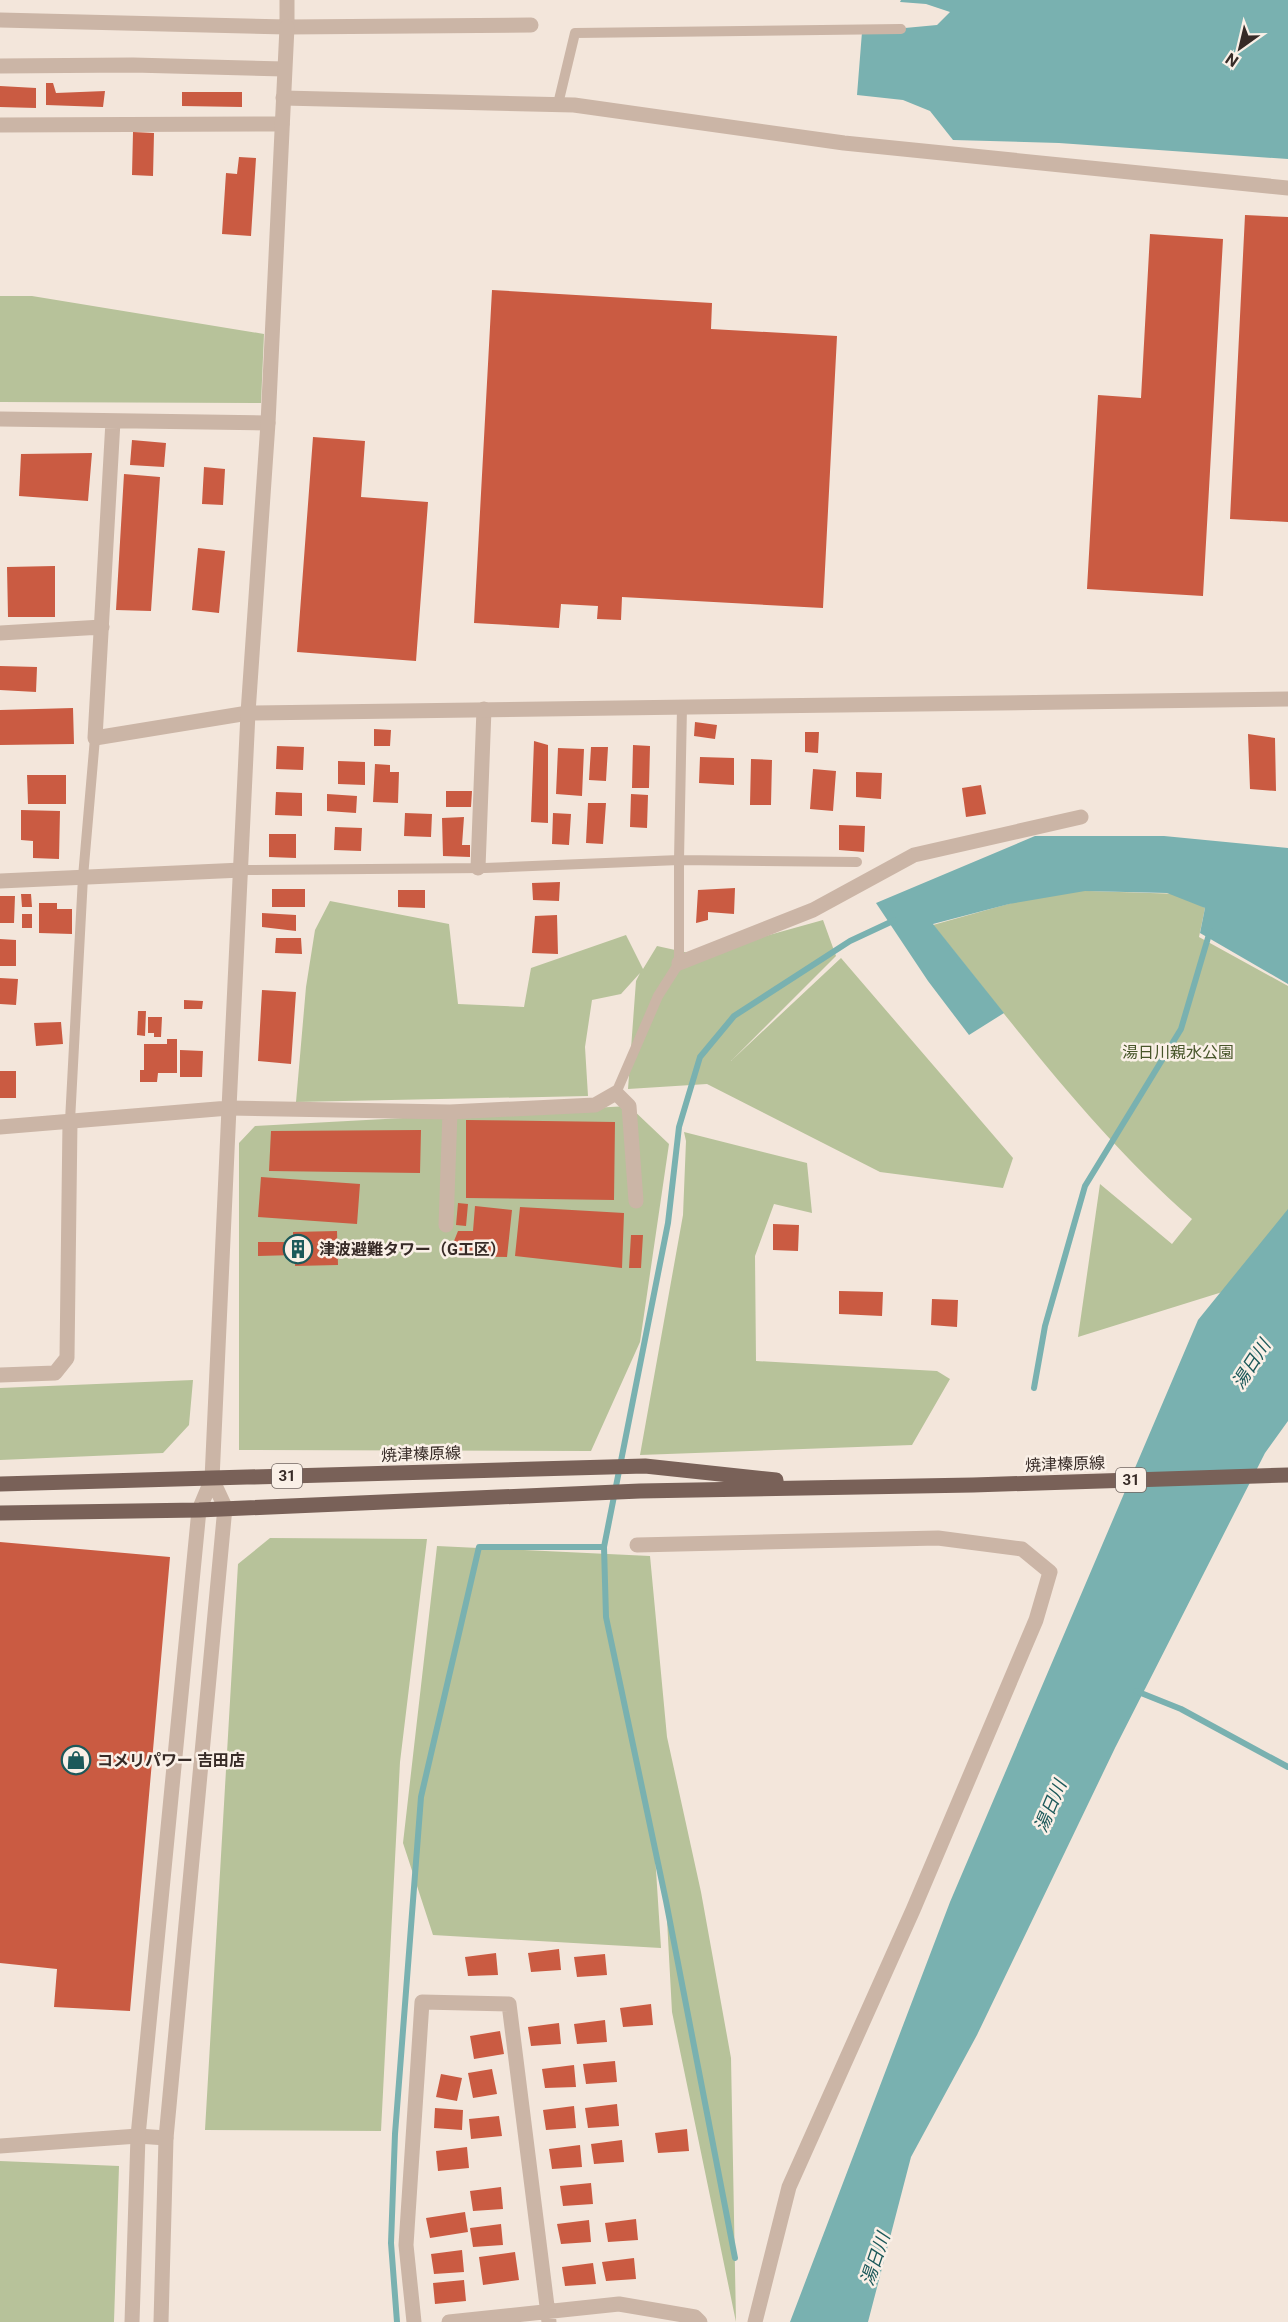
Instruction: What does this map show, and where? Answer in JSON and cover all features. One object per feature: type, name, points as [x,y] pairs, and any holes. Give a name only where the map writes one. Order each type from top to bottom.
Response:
[{"type":"main road","name":"焼津榛原線","points":[[0,1484],[645,1466],[842,1486]]},
{"type":"main road","name":"焼津榛原線","points":[[0,1514],[199,1510],[225,1507],[640,1491],[973,1485],[1288,1475]]},
{"type":"street","points":[[132,2322],[138,2136],[199,1510],[212,1479],[248,712],[268,423],[287,0]]},
{"type":"street","points":[[0,20],[286,27],[531,25]]},
{"type":"street","points":[[0,66],[133,65],[284,69]]},
{"type":"street","points":[[283,98],[574,105],[844,143],[1288,188]]},
{"type":"street","points":[[0,125],[282,124]]},
{"type":"street","points":[[0,419],[268,423]]},
{"type":"street","points":[[113,421],[95,738],[248,712],[1288,699]]},
{"type":"street","points":[[0,633],[102,627]]},
{"type":"street","points":[[478,868],[484,709]]},
{"type":"street","points":[[679,963],[813,910],[914,855],[1081,817]]},
{"type":"street","points":[[0,881],[242,870]]},
{"type":"street","points":[[0,1127],[229,1108],[450,1112],[595,1105],[616,1092],[629,1106],[636,1201]]},
{"type":"street","points":[[446,1225],[450,1112]]},
{"type":"street","points":[[0,1375],[55,1373],[67,1358],[70,1121]]},
{"type":"street","points":[[161,2322],[166,2138],[225,1507],[212,1479]]},
{"type":"street","points":[[637,1545],[938,1538],[1022,1549],[1050,1572],[1036,1620],[917,1899],[789,2187],[755,2322]]},
{"type":"street","points":[[414,2322],[406,2245],[422,2002],[509,2004],[549,2317]]},
{"type":"street","points":[[0,2146],[138,2136],[166,2138]]},
{"type":"street","points":[[449,2322],[549,2317],[619,2304],[695,2318],[700,2322]]},
{"type":"lane","points":[[558,104],[574,33],[901,28]]},
{"type":"lane","points":[[616,1092],[658,996],[679,963],[682,707]]},
{"type":"lane","points":[[70,1121],[84,877],[95,738]]},
{"type":"lane","points":[[242,870],[478,868],[680,860],[857,862]]},
{"type":"green space","points":[[0,296],[32,296],[264,334],[261,403],[0,402]]},
{"type":"green space","name":"湯日川親水公園","points":[[1058,890],[1181,894],[1205,908],[1199,937],[1288,986],[1288,1220],[1232,1289],[1078,1337],[1100,1184],[1172,1244],[1192,1219],[1121,1151],[1088,1115],[933,925]]},
{"type":"green space","points":[[330,901],[449,924],[458,1004],[524,1007],[531,968],[626,935],[643,969],[657,946],[698,955],[823,920],[836,956],[731,1061],[841,958],[1013,1158],[1003,1188],[880,1172],[707,1084],[628,1089],[636,981],[640,973],[621,994],[592,1000],[585,1047],[588,1096],[296,1102],[306,987],[315,930]]},
{"type":"green space","points":[[629,1106],[669,1144],[640,1342],[591,1451],[239,1450],[239,1143],[255,1126]]},
{"type":"green space","points":[[684,1132],[807,1163],[812,1213],[774,1204],[755,1256],[756,1361],[937,1371],[950,1379],[912,1445],[640,1455],[683,1215],[686,1141]]},
{"type":"green space","points":[[193,1380],[189,1425],[163,1453],[0,1460],[0,1388]]},
{"type":"green space","points":[[270,1538],[427,1539],[400,1762],[381,2131],[205,2130],[238,1564]]},
{"type":"green space","points":[[437,1546],[650,1556],[667,1737],[701,1892],[731,2058],[736,2322],[672,2012],[666,1901],[654,1839],[661,1948],[433,1935],[403,1843]]},
{"type":"green space","points":[[0,2161],[119,2166],[114,2322],[0,2322]]},
{"type":"water","points":[[901,0],[1288,0],[1288,159],[1059,143],[953,140],[930,111],[903,100],[857,95],[862,32],[937,25],[950,12],[926,4],[900,2]]},
{"type":"water","points":[[1035,836],[1164,836],[1288,848],[1288,984],[1200,933],[1205,908],[1167,893],[1085,891],[1009,904],[933,924],[1004,1013],[969,1035],[928,981],[876,903]]},
{"type":"water","name":"湯日川","points":[[1288,1209],[1288,1421],[1265,1453],[1115,1748],[977,2035],[911,2157],[868,2322],[790,2322],[950,1902],[1198,1320]]},
{"type":"building","points":[[46,83],[53,83],[56,93],[105,91],[103,107],[46,105]]},
{"type":"building","points":[[0,86],[36,88],[36,108],[0,107]]},
{"type":"building","points":[[182,92],[242,92],[242,107],[182,106]]},
{"type":"building","points":[[133,132],[154,133],[153,176],[132,175]]},
{"type":"building","points":[[239,157],[256,158],[251,236],[222,234],[226,173],[237,174]]},
{"type":"building","points":[[1245,215],[1288,217],[1288,522],[1230,519]]},
{"type":"building","points":[[1150,234],[1223,239],[1203,596],[1087,589],[1098,395],[1141,398]]},
{"type":"building","points":[[492,290],[712,303],[711,329],[837,336],[823,608],[622,597],[621,620],[597,619],[598,606],[561,604],[559,628],[474,623]]},
{"type":"building","points":[[313,437],[365,441],[361,497],[428,502],[416,661],[297,652]]},
{"type":"building","points":[[132,440],[166,443],[164,467],[130,465]]},
{"type":"building","points":[[92,453],[88,501],[19,496],[21,454]]},
{"type":"building","points":[[204,467],[225,469],[223,505],[202,504]]},
{"type":"building","points":[[124,474],[160,477],[151,611],[116,610]]},
{"type":"building","points":[[198,548],[225,551],[219,613],[192,610]]},
{"type":"building","points":[[55,566],[55,617],[8,617],[7,567]]},
{"type":"building","points":[[0,666],[37,667],[36,692],[0,690]]},
{"type":"building","points":[[73,708],[74,744],[0,745],[0,710]]},
{"type":"building","points":[[695,722],[717,725],[715,739],[694,736]]},
{"type":"building","points":[[374,729],[391,730],[390,746],[374,746]]},
{"type":"building","points":[[805,732],[819,732],[818,753],[805,752]]},
{"type":"building","points":[[1248,734],[1275,738],[1276,791],[1250,789]]},
{"type":"building","points":[[534,741],[548,745],[548,823],[531,822]]},
{"type":"building","points":[[633,745],[650,746],[649,788],[632,788]]},
{"type":"building","points":[[277,746],[304,747],[303,770],[276,769]]},
{"type":"building","points":[[591,747],[608,747],[606,781],[589,780]]},
{"type":"building","points":[[558,748],[584,749],[582,796],[556,794]]},
{"type":"building","points":[[700,757],[734,758],[734,785],[699,783]]},
{"type":"building","points":[[751,759],[772,760],[771,805],[750,805]]},
{"type":"building","points":[[338,761],[365,762],[365,785],[338,784]]},
{"type":"building","points":[[375,764],[390,765],[390,772],[399,772],[398,803],[373,802]]},
{"type":"building","points":[[813,769],[836,771],[833,811],[810,809]]},
{"type":"building","points":[[856,772],[882,773],[881,799],[856,797]]},
{"type":"building","points":[[27,775],[66,775],[66,804],[28,804]]},
{"type":"building","points":[[981,785],[986,814],[966,817],[962,788]]},
{"type":"building","points":[[446,791],[472,791],[471,807],[446,807]]},
{"type":"building","points":[[276,792],[302,793],[302,816],[275,815]]},
{"type":"building","points":[[327,794],[357,796],[356,813],[327,811]]},
{"type":"building","points":[[631,794],[648,795],[647,828],[630,827]]},
{"type":"building","points":[[588,803],[606,803],[603,844],[586,843]]},
{"type":"building","points":[[21,810],[60,811],[59,859],[33,858],[33,841],[21,840]]},
{"type":"building","points":[[405,813],[432,814],[431,837],[404,836]]},
{"type":"building","points":[[553,813],[571,814],[569,845],[552,844]]},
{"type":"building","points":[[464,817],[462,845],[470,845],[470,857],[443,856],[442,818]]},
{"type":"building","points":[[839,825],[865,826],[864,852],[839,850]]},
{"type":"building","points":[[335,827],[362,828],[361,851],[334,850]]},
{"type":"building","points":[[269,834],[296,834],[296,858],[269,857]]},
{"type":"building","points":[[560,882],[559,901],[533,900],[532,883]]},
{"type":"building","points":[[735,888],[734,914],[708,912],[708,920],[696,923],[698,890]]},
{"type":"building","points":[[272,889],[305,889],[305,907],[272,907]]},
{"type":"building","points":[[398,890],[425,890],[425,908],[398,907]]},
{"type":"building","points":[[21,894],[31,894],[32,907],[22,907]]},
{"type":"building","points":[[0,896],[15,896],[14,923],[0,923]]},
{"type":"building","points":[[39,903],[57,903],[57,909],[72,909],[72,934],[39,933]]},
{"type":"building","points":[[262,913],[296,915],[296,931],[262,927]]},
{"type":"building","points":[[22,914],[32,914],[32,928],[22,928]]},
{"type":"building","points":[[557,915],[558,954],[532,953],[535,916]]},
{"type":"building","points":[[276,938],[301,938],[302,954],[275,953]]},
{"type":"building","points":[[0,939],[16,940],[16,966],[0,966]]},
{"type":"building","points":[[0,978],[18,979],[16,1005],[0,1004]]},
{"type":"building","points":[[262,990],[296,992],[291,1064],[258,1061]]},
{"type":"building","points":[[184,1000],[203,1001],[202,1009],[184,1009]]},
{"type":"building","points":[[138,1011],[146,1011],[145,1036],[137,1035]]},
{"type":"building","points":[[148,1017],[162,1017],[161,1037],[154,1037],[154,1033],[148,1033]]},
{"type":"building","points":[[61,1022],[63,1044],[36,1046],[34,1023]]},
{"type":"building","points":[[167,1039],[177,1039],[177,1073],[158,1073],[157,1082],[140,1082],[140,1070],[144,1070],[144,1044],[167,1044]]},
{"type":"building","points":[[180,1050],[203,1051],[202,1077],[180,1077]]},
{"type":"building","points":[[0,1071],[16,1071],[16,1098],[0,1098]]},
{"type":"building","points":[[466,1120],[615,1122],[614,1200],[466,1198]]},
{"type":"building","points":[[421,1130],[420,1173],[269,1171],[271,1131]]},
{"type":"building","points":[[261,1177],[360,1184],[357,1224],[258,1217]]},
{"type":"building","points":[[458,1203],[468,1204],[466,1226],[456,1225]]},
{"type":"building","points":[[475,1206],[512,1210],[507,1257],[448,1256],[458,1231],[473,1231]]},
{"type":"building","points":[[520,1207],[624,1213],[622,1268],[515,1256]]},
{"type":"building","points":[[773,1224],[799,1225],[798,1251],[773,1250]]},
{"type":"building","name":"津波避難タワー（G工区）","points":[[337,1231],[338,1265],[295,1266],[295,1255],[258,1256],[258,1242],[293,1242],[293,1232]]},
{"type":"building","points":[[631,1235],[643,1235],[641,1268],[629,1268]]},
{"type":"building","points":[[839,1291],[883,1292],[882,1316],[839,1314]]},
{"type":"building","points":[[932,1299],[958,1300],[957,1327],[931,1325]]},
{"type":"building","name":"コメリパワー 吉田店","points":[[0,1542],[170,1557],[130,2011],[54,2007],[57,1969],[0,1963]]},
{"type":"building","points":[[559,1949],[561,1970],[531,1972],[528,1953]]},
{"type":"building","points":[[496,1953],[498,1975],[468,1976],[465,1957]]},
{"type":"building","points":[[605,1954],[607,1975],[577,1977],[574,1957]]},
{"type":"building","points":[[651,2004],[653,2025],[623,2027],[620,2008]]},
{"type":"building","points":[[605,2020],[607,2042],[577,2044],[574,2024]]},
{"type":"building","points":[[559,2023],[561,2044],[531,2046],[528,2027]]},
{"type":"building","points":[[500,2031],[504,2054],[474,2059],[470,2036]]},
{"type":"building","points":[[615,2061],[617,2082],[586,2084],[583,2064]]},
{"type":"building","points":[[574,2065],[576,2087],[545,2088],[542,2069]]},
{"type":"building","points":[[492,2069],[497,2094],[473,2098],[468,2073]]},
{"type":"building","points":[[441,2074],[462,2078],[457,2101],[436,2097]]},
{"type":"building","points":[[617,2104],[619,2126],[588,2128],[585,2108]]},
{"type":"building","points":[[574,2106],[576,2128],[546,2130],[543,2110]]},
{"type":"building","points":[[435,2108],[463,2110],[462,2130],[434,2128]]},
{"type":"building","points":[[499,2116],[502,2136],[471,2139],[469,2119]]},
{"type":"building","points":[[687,2129],[689,2151],[658,2153],[655,2133]]},
{"type":"building","points":[[622,2140],[624,2162],[594,2164],[591,2144]]},
{"type":"building","points":[[580,2145],[582,2167],[552,2169],[549,2149]]},
{"type":"building","points":[[467,2147],[469,2168],[438,2171],[436,2151]]},
{"type":"building","points":[[591,2183],[593,2204],[563,2206],[560,2186]]},
{"type":"building","points":[[501,2187],[503,2209],[473,2211],[470,2191]]},
{"type":"building","points":[[465,2212],[468,2232],[430,2238],[426,2218]]},
{"type":"building","points":[[636,2219],[638,2240],[608,2242],[605,2223]]},
{"type":"building","points":[[589,2220],[591,2242],[561,2244],[557,2224]]},
{"type":"building","points":[[501,2224],[503,2245],[473,2247],[470,2228]]},
{"type":"building","points":[[462,2250],[464,2272],[434,2274],[431,2254]]},
{"type":"building","points":[[515,2252],[519,2280],[483,2285],[479,2257]]},
{"type":"building","points":[[634,2258],[636,2279],[606,2281],[602,2262]]},
{"type":"building","points":[[593,2263],[596,2284],[565,2286],[562,2267]]},
{"type":"building","points":[[464,2280],[466,2301],[435,2304],[433,2283]]},
{"type":"waterway","points":[[735,2258],[666,1901],[606,1617],[604,1547],[668,1223],[679,1127],[700,1057],[734,1016],[850,941],[895,920]]},
{"type":"waterway","points":[[1034,1388],[1045,1326],[1085,1186],[1181,1029],[1210,931]]},
{"type":"waterway","points":[[397,2322],[391,2243],[395,2134],[421,1797],[479,1547],[604,1547]]},
{"type":"waterway","points":[[1136,1691],[1181,1709],[1288,1767]]},
{"type":"place","name":"津波避難タワー（G工区）","points":[[298,1249]]},
{"type":"place","name":"コメリパワー 吉田店","points":[[76,1760]]}]
